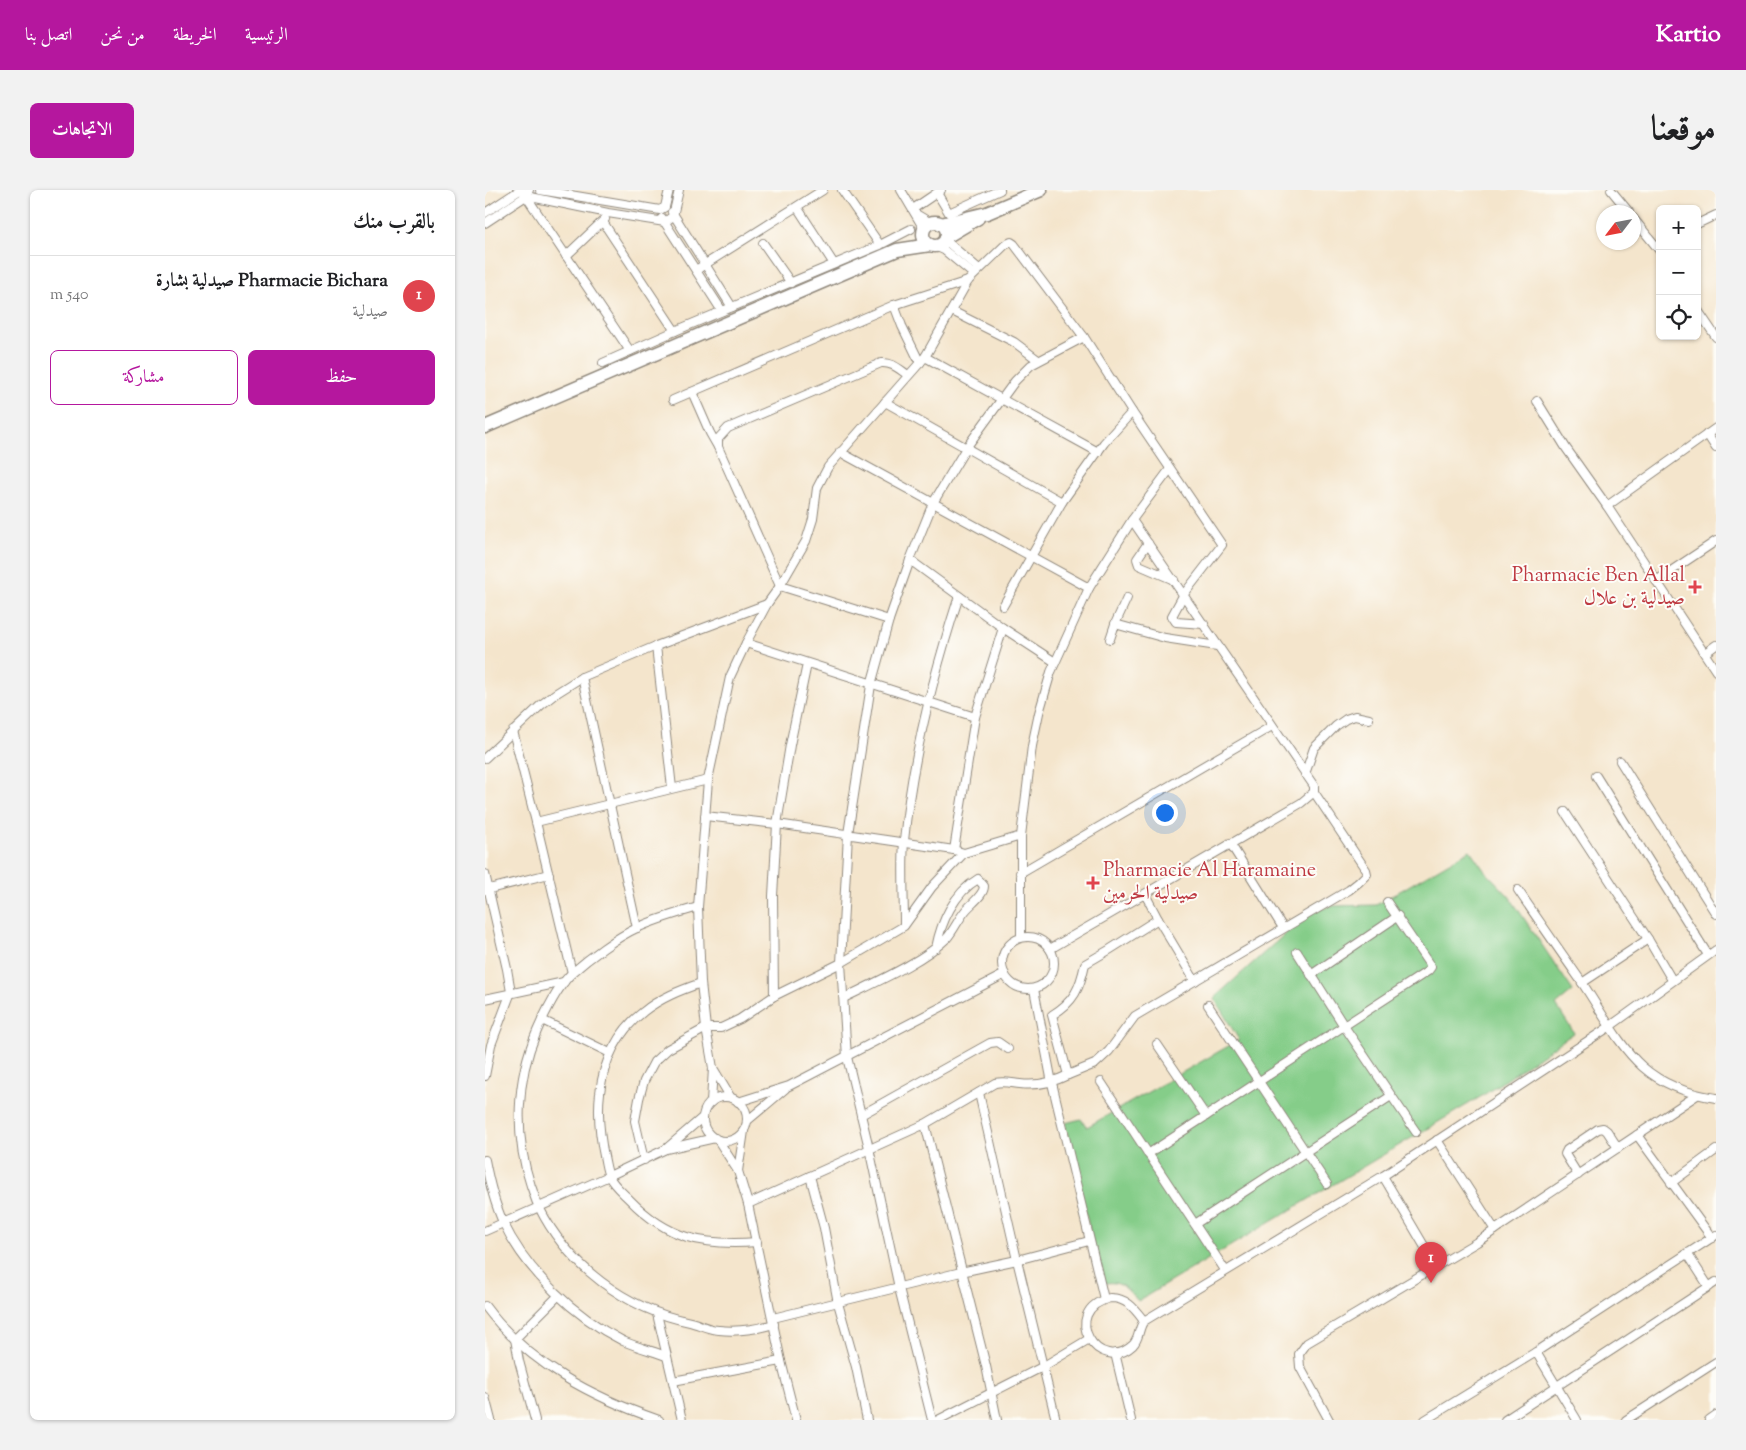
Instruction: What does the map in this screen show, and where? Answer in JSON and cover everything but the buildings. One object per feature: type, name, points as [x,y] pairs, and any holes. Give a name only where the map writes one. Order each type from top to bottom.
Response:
[{"type":"main road","points":[[485,427],[897,250],[939,242],[987,213],[1041,190]]},
{"type":"main road","points":[[897,250],[926,227],[987,213]]},
{"type":"main road","points":[[926,227],[945,228],[939,242]]},
{"type":"main road","points":[[926,227],[924,239],[939,242]]},
{"type":"street","points":[[540,190],[657,210],[664,209],[669,190]]},
{"type":"street","points":[[485,213],[524,192],[608,213],[665,222],[672,218],[679,190]]},
{"type":"street","points":[[696,270],[823,190]]},
{"type":"street","points":[[842,190],[880,245]]},
{"type":"street","points":[[603,363],[834,264],[926,227],[901,190]]},
{"type":"street","points":[[915,212],[940,191],[949,213],[1000,190]]},
{"type":"street","points":[[1611,190],[1623,205]]},
{"type":"street","points":[[485,223],[524,192]]},
{"type":"street","points":[[524,192],[630,351]]},
{"type":"street","points":[[666,202],[732,307]]},
{"type":"street","points":[[797,207],[834,264]]},
{"type":"street","points":[[657,210],[723,311]]},
{"type":"street","points":[[566,256],[603,222],[608,213]]},
{"type":"street","points":[[1701,222],[1716,215]]},
{"type":"street","points":[[603,222],[675,331]]},
{"type":"street","points":[[1641,228],[1656,245]]},
{"type":"street","points":[[939,242],[973,275]]},
{"type":"street","points":[[939,242],[944,250],[973,275]]},
{"type":"street","points":[[711,1102],[713,1068],[701,983],[698,907],[708,780],[730,677],[745,643],[806,541],[810,531],[817,488],[827,467],[922,360],[973,275],[1005,244],[1011,242],[1014,244],[1084,338],[1170,470],[1222,545],[1184,594],[1173,614],[1173,619],[1176,622],[1203,624]]},
{"type":"street","points":[[763,243],[791,283]]},
{"type":"street","points":[[673,400],[894,305],[973,275]]},
{"type":"street","points":[[894,305],[902,326],[922,360],[1001,399],[1098,452]]},
{"type":"street","points":[[952,311],[1014,342],[1038,360]]},
{"type":"street","points":[[1701,314],[1716,337]]},
{"type":"street","points":[[932,1420],[899,1288],[847,1057],[841,963],[848,834],[871,685],[889,620],[933,503],[966,448],[1023,372],[1038,360],[1084,338]]},
{"type":"street","points":[[718,447],[718,439],[728,428],[881,364],[887,363],[895,366],[908,375]]},
{"type":"street","points":[[692,392],[780,586],[889,620]]},
{"type":"street","points":[[1537,401],[1566,448],[1607,506],[1716,671]]},
{"type":"street","points":[[885,402],[1062,502]]},
{"type":"street","points":[[1003,606],[1062,502],[1098,452],[1132,412]]},
{"type":"street","points":[[1607,506],[1716,428]]},
{"type":"street","points":[[1707,434],[1716,448]]},
{"type":"street","points":[[840,452],[1089,588]]},
{"type":"street","points":[[1021,937],[1021,836],[1032,746],[1039,713],[1055,662],[1089,588],[1132,520],[1170,470]]},
{"type":"street","points":[[1050,949],[1301,803],[1313,792],[1314,786],[1132,520]]},
{"type":"street","points":[[1656,581],[1716,541]]},
{"type":"street","points":[[1148,543],[1137,559],[1139,565],[1174,580]]},
{"type":"street","points":[[910,560],[1003,628],[1055,662]]},
{"type":"street","points":[[904,926],[904,842],[914,777],[928,702],[959,596]]},
{"type":"street","points":[[1111,639],[1115,624],[1127,598]]},
{"type":"street","points":[[485,758],[513,730],[555,694],[582,677],[656,646],[767,604]]},
{"type":"street","points":[[1115,624],[1165,638],[1217,646]]},
{"type":"street","points":[[954,850],[975,717],[1003,628]]},
{"type":"street","points":[[745,643],[975,717]]},
{"type":"street","points":[[1705,653],[1716,645]]},
{"type":"street","points":[[656,646],[672,788]]},
{"type":"street","points":[[774,996],[773,896],[777,824],[790,746],[807,664]]},
{"type":"street","points":[[582,677],[637,928]]},
{"type":"street","points":[[1305,774],[1314,748],[1336,726],[1346,719],[1355,716],[1369,719]]},
{"type":"street","points":[[1020,873],[1272,726]]},
{"type":"street","points":[[513,730],[537,822],[572,973]]},
{"type":"street","points":[[1620,762],[1716,914]]},
{"type":"street","points":[[1596,776],[1708,955]]},
{"type":"street","points":[[537,822],[708,780]]},
{"type":"street","points":[[748,1204],[925,1124],[995,1082],[1052,1083],[1095,1064],[1109,1050],[1135,1016],[1349,890],[1367,874],[1366,870],[1313,792]]},
{"type":"street","points":[[1565,812],[1673,980]]},
{"type":"street","points":[[705,816],[848,834],[964,853]]},
{"type":"street","points":[[644,1160],[635,1121],[639,1099],[644,1080],[654,1062],[668,1049],[706,1028],[721,1028],[740,1019],[774,996],[841,963],[904,926],[932,887],[964,853],[1021,836]]},
{"type":"street","points":[[1230,843],[1283,928]]},
{"type":"street","points":[[485,874],[511,992],[491,1045],[485,1076]]},
{"type":"street","points":[[487,890],[549,874]]},
{"type":"street","points":[[844,998],[877,982],[936,948],[948,936],[963,914],[981,894],[984,889],[982,881],[978,879],[973,882],[956,900],[940,930],[936,948]]},
{"type":"street","points":[[1517,890],[1582,983],[1609,1026],[1637,1062],[1649,1072],[1672,1085],[1697,1095],[1716,1098]]},
{"type":"street","points":[[1145,894],[1195,981]]},
{"type":"street","points":[[1148,1154],[1428,971],[1431,966],[1387,902]]},
{"type":"street","points":[[698,907],[637,928],[614,942],[572,973],[564,982],[543,1020],[527,1061],[522,1082],[519,1116],[527,1171],[538,1206],[562,1242],[594,1276],[617,1293],[657,1314],[718,1330],[756,1329],[774,1321],[838,1303],[1089,1241]]},
{"type":"street","points":[[1311,975],[1398,916]]},
{"type":"street","points":[[1040,1020],[1069,1004],[1081,984],[1085,964],[1158,919]]},
{"type":"street","points":[[1030,936],[1038,938],[1050,949],[1054,958],[1054,967],[1051,976],[1045,983],[1034,989],[1021,988],[1014,985],[1005,974],[1002,964],[1003,955],[1013,941],[1021,937],[1030,936]]},
{"type":"street","points":[[1582,983],[1648,939]]},
{"type":"street","points":[[1144,1321],[1135,1308],[1117,1298],[1104,1299],[1096,1304],[1086,1317],[1085,1325],[1089,1339],[1097,1348],[1115,1353],[1125,1350],[1134,1344],[1144,1321],[1225,1270],[1383,1176],[1609,1026],[1716,950]]},
{"type":"street","points":[[1297,952],[1344,1026],[1416,1132]]},
{"type":"street","points":[[796,1420],[781,1361],[748,1204],[737,1171],[716,1139],[706,1130],[703,1117],[705,1109],[718,1098],[735,1100],[789,1086],[1005,974]]},
{"type":"street","points":[[485,1000],[511,992],[564,982]]},
{"type":"street","points":[[701,983],[664,998],[643,1012],[625,1030],[610,1053],[604,1069],[598,1109],[600,1138],[609,1176],[644,1214],[669,1230],[706,1242],[721,1244],[757,1242]]},
{"type":"street","points":[[1034,989],[1052,1083],[1104,1299]]},
{"type":"street","points":[[1208,1005],[1327,1184]]},
{"type":"street","points":[[1052,1015],[1068,1075]]},
{"type":"street","points":[[543,1020],[610,1053]]},
{"type":"street","points":[[861,1115],[990,1043],[998,1042],[1008,1049]]},
{"type":"street","points":[[1157,1044],[1206,1116]]},
{"type":"street","points":[[713,1068],[735,1100],[746,1112],[737,1171]]},
{"type":"street","points":[[1101,1082],[1225,1270]]},
{"type":"street","points":[[666,1149],[716,1139],[727,1141],[735,1138],[745,1125],[789,1086]]},
{"type":"street","points":[[979,1093],[1056,1420]]},
{"type":"street","points":[[1329,1420],[1300,1367],[1299,1354],[1307,1343],[1495,1230],[1697,1095]]},
{"type":"street","points":[[1195,1224],[1391,1096]]},
{"type":"street","points":[[485,1231],[666,1149],[703,1117]]},
{"type":"street","points":[[925,1124],[986,1366],[997,1420]]},
{"type":"street","points":[[1577,1175],[1565,1154],[1567,1150],[1598,1129],[1603,1128],[1607,1131],[1617,1148]]},
{"type":"street","points":[[1425,1420],[1537,1352],[1714,1236],[1671,1183],[1637,1135]]},
{"type":"street","points":[[1437,1140],[1495,1230]]},
{"type":"street","points":[[1671,1183],[1716,1150]]},
{"type":"street","points":[[485,1160],[494,1197],[504,1222],[530,1263],[558,1296],[584,1316],[624,1341],[666,1356]]},
{"type":"street","points":[[810,1176],[824,1228],[838,1303],[856,1366],[867,1420]]},
{"type":"street","points":[[1383,1176],[1436,1266]]},
{"type":"street","points":[[1505,1420],[1713,1284],[1687,1253]]},
{"type":"street","points":[[515,1339],[558,1296]]},
{"type":"street","points":[[486,1310],[529,1352],[568,1381],[617,1404],[659,1420]]},
{"type":"street","points":[[657,1314],[682,1420]]},
{"type":"street","points":[[515,1339],[519,1362],[535,1420]]},
{"type":"street","points":[[938,1420],[1044,1366],[1089,1339]]},
{"type":"street","points":[[1537,1352],[1577,1420]]},
{"type":"street","points":[[1115,1353],[1131,1420]]},
{"type":"street","points":[[673,1381],[781,1361]]},
{"type":"street","points":[[1626,1420],[1716,1362]]},
{"type":"street","points":[[485,1397],[491,1420]]},
{"type":"street","points":[[1709,1420],[1716,1415]]},
{"type":"green space","points":[[1470,850],[1484,870],[1509,896],[1573,991],[1556,1005],[1574,1033],[1482,1096],[1138,1301],[1123,1286],[1114,1283],[1102,1284],[1065,1123],[1081,1119],[1087,1127],[1239,1040],[1214,998],[1311,913],[1330,906],[1376,905]]},
{"type":"place","name":"Pharmacie Ben Allal صيدلية بن علال","points":[[1695,587]]},
{"type":"place","name":"Pharmacie Al Haramaine صيدلية الحرمين","points":[[1093,883]]},
{"type":"place","name":"Pharmacie Bichara صيدلية بشارة","points":[[1431,1283]]}]
